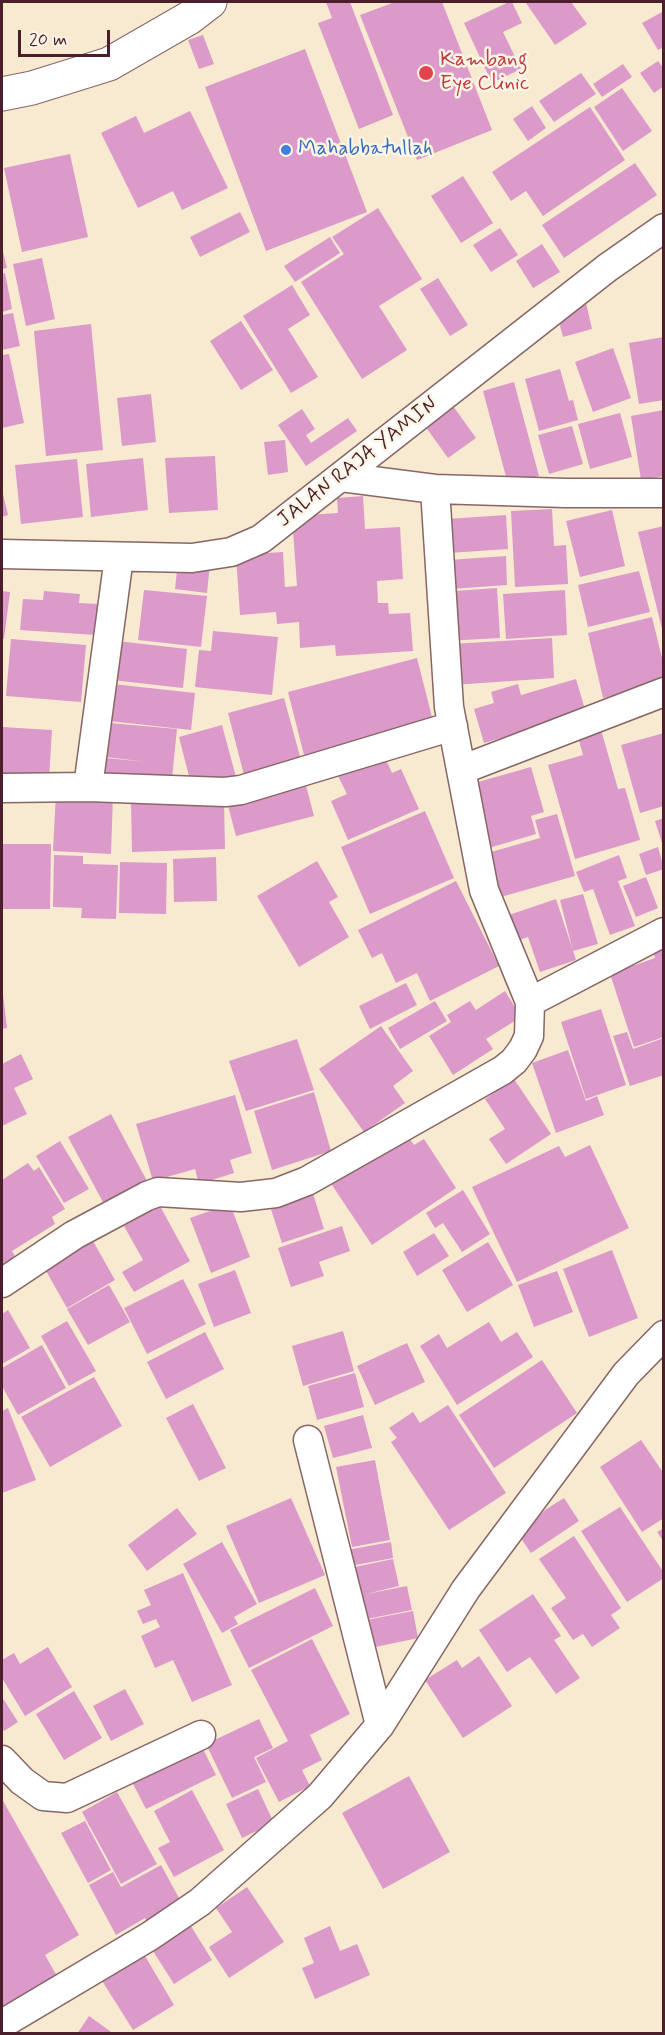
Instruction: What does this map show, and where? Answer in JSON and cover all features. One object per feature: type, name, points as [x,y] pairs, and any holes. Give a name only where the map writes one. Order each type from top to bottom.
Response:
[{"type":"street","points":[[2,94],[32,88],[109,64],[189,18],[210,2]]},
{"type":"street","name":"JALAN RAJA YAMIN","points":[[2,554],[192,558],[231,552],[261,539],[607,268],[663,228]]},
{"type":"street","points":[[341,477],[435,489],[663,493]]},
{"type":"street","points":[[2,1283],[74,1236],[158,1192],[241,1197],[276,1193],[307,1181],[503,1070],[519,1055],[529,1036],[530,1002],[484,890],[449,707],[435,489]]},
{"type":"street","points":[[88,787],[119,557]]},
{"type":"street","points":[[461,770],[663,692]]},
{"type":"street","points":[[2,788],[88,787],[225,792],[241,790],[453,726]]},
{"type":"street","points":[[530,1002],[663,932]]},
{"type":"street","points":[[2,2024],[150,1936],[200,1902],[320,1796],[380,1725],[466,1589],[626,1374],[663,1335]]},
{"type":"street","points":[[308,1440],[380,1725]]},
{"type":"street","points":[[2,1760],[22,1781],[43,1796],[67,1798],[201,1735]]},
{"type":"building","points":[[326,2],[350,2],[393,115],[359,129],[318,23],[332,18]]},
{"type":"building","name":"Kambang Eye Clinic","points":[[395,2],[442,2],[492,130],[417,160],[360,15]]},
{"type":"building","points":[[512,2],[522,23],[503,32],[521,69],[492,83],[464,23]]},
{"type":"building","points":[[571,2],[587,24],[555,45],[526,3]]},
{"type":"building","points":[[664,11],[664,47],[658,50],[642,23]]},
{"type":"building","points":[[203,35],[214,64],[199,69],[188,40]]},
{"type":"building","name":"Mahabbatullah","points":[[305,49],[367,212],[266,251],[205,87]]},
{"type":"building","points":[[658,61],[664,69],[664,86],[654,93],[640,73]]},
{"type":"building","points":[[623,64],[632,77],[602,97],[593,84]]},
{"type":"building","points":[[581,73],[596,94],[554,122],[539,101]]},
{"type":"building","points":[[622,88],[652,131],[623,151],[594,107]]},
{"type":"building","points":[[532,106],[546,128],[528,141],[513,119]]},
{"type":"building","points":[[590,107],[625,160],[543,216],[526,191],[511,201],[492,172]]},
{"type":"building","points":[[190,111],[228,188],[182,210],[173,191],[138,208],[101,133],[136,116],[144,133]]},
{"type":"building","points":[[70,154],[88,237],[22,252],[4,168]]},
{"type":"building","points":[[635,163],[657,195],[564,258],[542,225]]},
{"type":"building","points":[[463,176],[493,223],[461,243],[431,196]]},
{"type":"building","points":[[378,208],[422,279],[379,306],[407,350],[362,379],[301,282],[344,254],[332,237]]},
{"type":"building","points":[[240,212],[250,232],[200,257],[190,237]]},
{"type":"building","points":[[500,228],[518,255],[491,272],[473,245]]},
{"type":"building","points":[[330,237],[340,253],[295,282],[284,266]]},
{"type":"building","points":[[542,244],[560,272],[533,288],[516,261]]},
{"type":"building","points":[[2,247],[7,268],[2,269]]},
{"type":"building","points":[[42,258],[55,319],[26,326],[13,264]]},
{"type":"building","points":[[5,273],[12,309],[2,312],[2,274]]},
{"type":"building","points":[[438,278],[468,325],[450,336],[420,289]]},
{"type":"building","points":[[292,285],[310,315],[288,329],[318,377],[291,393],[243,316]]},
{"type":"building","points":[[586,303],[592,329],[563,337],[556,311]]},
{"type":"building","points":[[13,313],[20,346],[2,350],[2,315]]},
{"type":"building","points":[[241,321],[273,370],[241,390],[210,341]]},
{"type":"building","points":[[91,324],[103,450],[46,456],[34,331]]},
{"type":"building","points":[[664,337],[664,400],[639,404],[629,343]]},
{"type":"building","points":[[613,348],[631,398],[593,412],[575,362]]},
{"type":"building","points":[[9,354],[24,423],[2,428],[2,355]]},
{"type":"building","points":[[560,369],[569,401],[573,400],[578,420],[539,431],[525,379]]},
{"type":"building","points":[[514,382],[539,476],[508,484],[483,391]]},
{"type":"building","points":[[151,394],[156,442],[122,446],[117,398]]},
{"type":"building","points":[[453,406],[476,438],[448,458],[425,426]]},
{"type":"building","points":[[302,409],[315,429],[306,435],[311,443],[348,418],[357,431],[306,466],[278,425]]},
{"type":"building","points":[[664,410],[664,476],[641,480],[631,416]]},
{"type":"building","points":[[620,413],[632,457],[590,469],[578,424]]},
{"type":"building","points":[[572,426],[583,464],[549,474],[538,435]]},
{"type":"building","points":[[285,440],[288,472],[268,475],[264,442]]},
{"type":"building","points":[[215,456],[218,510],[169,513],[165,458]]},
{"type":"building","points":[[143,458],[148,510],[91,517],[86,464]]},
{"type":"building","points":[[77,459],[83,517],[21,524],[15,465]]},
{"type":"building","points":[[2,490],[8,515],[2,517]]},
{"type":"building","points":[[363,496],[365,529],[400,527],[403,579],[377,581],[378,603],[388,603],[389,614],[410,613],[413,651],[336,656],[335,645],[300,648],[299,622],[277,624],[276,612],[240,615],[236,555],[283,552],[285,587],[297,586],[292,516],[338,513],[337,498]]},
{"type":"building","points":[[552,509],[554,546],[566,545],[568,584],[515,587],[511,511]]},
{"type":"building","points":[[612,510],[625,566],[580,577],[566,521]]},
{"type":"building","points":[[506,515],[508,549],[449,553],[447,519]]},
{"type":"building","points":[[664,526],[664,632],[663,633],[638,532]]},
{"type":"building","points":[[506,556],[507,585],[450,589],[448,560]]},
{"type":"building","points":[[178,561],[210,564],[207,593],[175,589]]},
{"type":"building","points":[[639,571],[650,612],[588,627],[578,585]]},
{"type":"building","points":[[497,588],[500,638],[445,641],[455,591]]},
{"type":"building","points":[[144,590],[207,596],[201,647],[138,640]]},
{"type":"building","points":[[565,590],[567,635],[506,639],[503,594]]},
{"type":"building","points":[[2,591],[10,592],[4,639],[2,639]]},
{"type":"building","points":[[44,591],[80,594],[79,603],[99,604],[96,635],[20,630],[23,599],[43,600]]},
{"type":"building","points":[[652,617],[664,666],[664,683],[603,698],[588,633]]},
{"type":"building","points":[[213,631],[278,637],[272,695],[195,687],[199,650],[211,651]]},
{"type":"building","points":[[552,638],[554,678],[453,685],[451,644]]},
{"type":"building","points":[[11,639],[86,645],[81,702],[6,696]]},
{"type":"building","points":[[117,641],[187,649],[183,688],[112,680]]},
{"type":"building","points":[[417,658],[433,721],[304,755],[288,692]]},
{"type":"building","points":[[576,679],[586,713],[484,743],[474,709],[494,703],[491,692],[518,684],[521,695]]},
{"type":"building","points":[[113,684],[195,693],[191,730],[109,721]]},
{"type":"building","points":[[284,698],[301,760],[244,775],[228,713]]},
{"type":"building","points":[[110,723],[177,729],[171,788],[104,781],[106,758],[147,762],[106,757]]},
{"type":"building","points":[[222,725],[236,777],[192,788],[179,737]]},
{"type":"building","points":[[2,727],[52,730],[49,778],[2,775]]},
{"type":"building","points":[[601,730],[618,789],[625,788],[640,840],[575,859],[548,765],[583,755],[578,737]]},
{"type":"building","points":[[664,733],[664,806],[640,813],[621,745]]},
{"type":"building","points":[[382,751],[392,773],[401,769],[419,809],[348,840],[331,801],[347,794],[336,772]]},
{"type":"building","points":[[531,767],[544,812],[531,816],[536,834],[489,848],[471,784]]},
{"type":"building","points":[[304,778],[314,816],[236,836],[226,798]]},
{"type":"building","points":[[56,793],[113,795],[111,854],[53,851]]},
{"type":"building","points":[[224,801],[225,849],[132,852],[131,803]]},
{"type":"building","points":[[425,811],[454,878],[370,914],[341,847]]},
{"type":"building","points":[[557,814],[575,876],[497,898],[484,854],[540,838],[535,820]]},
{"type":"building","points":[[664,818],[664,846],[663,846],[655,821]]},
{"type":"building","points":[[2,844],[51,844],[50,909],[2,909]]},
{"type":"building","points":[[658,847],[664,869],[646,875],[639,854]]},
{"type":"building","points":[[54,855],[83,856],[83,864],[118,865],[116,919],[81,918],[82,908],[53,907]]},
{"type":"building","points":[[619,855],[627,878],[618,881],[635,926],[610,935],[593,889],[584,892],[576,872]]},
{"type":"building","points":[[216,857],[217,901],[174,902],[173,859]]},
{"type":"building","points":[[317,861],[338,897],[329,902],[349,937],[299,967],[257,896]]},
{"type":"building","points":[[120,862],[167,863],[166,914],[119,913]]},
{"type":"building","points":[[646,877],[658,908],[636,917],[623,886]]},
{"type":"building","points":[[456,881],[499,966],[430,1001],[417,973],[396,983],[382,953],[372,958],[358,930]]},
{"type":"building","points":[[583,894],[598,944],[573,951],[560,900]]},
{"type":"building","points":[[556,899],[576,960],[540,972],[528,937],[511,943],[503,917]]},
{"type":"building","points":[[664,942],[664,1037],[634,1047],[610,974],[655,958],[652,946]]},
{"type":"building","points":[[406,983],[417,1005],[370,1029],[359,1006]]},
{"type":"building","points":[[505,991],[521,1017],[486,1039],[493,1049],[453,1075],[429,1036],[451,1022],[447,1015],[470,1001],[476,1010]]},
{"type":"building","points":[[2,994],[7,1028],[2,1029]]},
{"type":"building","points":[[435,1001],[447,1021],[400,1049],[388,1028]]},
{"type":"building","points":[[601,1009],[626,1085],[586,1099],[561,1022]]},
{"type":"building","points":[[381,1026],[413,1071],[393,1086],[405,1103],[364,1132],[319,1069]]},
{"type":"building","points":[[627,1032],[633,1049],[664,1038],[664,1075],[630,1086],[613,1036]]},
{"type":"building","points":[[297,1039],[314,1090],[246,1111],[229,1061]]},
{"type":"building","points":[[568,1050],[586,1101],[597,1096],[604,1115],[556,1133],[532,1063]]},
{"type":"building","points":[[21,1054],[33,1079],[14,1088],[27,1114],[2,1126],[2,1064]]},
{"type":"building","points":[[514,1079],[551,1134],[506,1164],[489,1139],[505,1129],[485,1099]]},
{"type":"building","points":[[314,1092],[331,1151],[272,1170],[254,1111]]},
{"type":"building","points":[[235,1095],[252,1153],[230,1160],[234,1173],[199,1184],[195,1169],[153,1181],[136,1124]]},
{"type":"building","points":[[111,1114],[147,1181],[104,1204],[68,1137]]},
{"type":"building","points":[[405,1132],[414,1145],[424,1139],[456,1188],[372,1245],[330,1182]]},
{"type":"building","points":[[60,1141],[89,1189],[64,1203],[36,1156]]},
{"type":"building","points":[[590,1145],[629,1228],[517,1282],[472,1187],[559,1146],[565,1157]]},
{"type":"building","points":[[28,1163],[34,1171],[39,1167],[65,1209],[52,1217],[55,1224],[12,1251],[20,1265],[2,1276],[2,1180]]},
{"type":"building","points":[[310,1184],[324,1229],[282,1243],[267,1197]]},
{"type":"building","points":[[463,1190],[490,1234],[462,1252],[443,1223],[435,1228],[426,1213]]},
{"type":"building","points":[[230,1204],[250,1257],[211,1273],[190,1218]]},
{"type":"building","points":[[160,1206],[190,1261],[134,1292],[122,1272],[143,1260],[124,1226]]},
{"type":"building","points":[[342,1226],[350,1251],[319,1262],[324,1276],[291,1287],[278,1248]]},
{"type":"building","points":[[434,1233],[449,1256],[417,1276],[403,1252]]},
{"type":"building","points":[[89,1234],[115,1280],[67,1308],[41,1262]]},
{"type":"building","points":[[488,1242],[513,1285],[467,1312],[442,1270]]},
{"type":"building","points":[[612,1250],[638,1318],[589,1337],[563,1269]]},
{"type":"building","points":[[235,1270],[251,1313],[214,1327],[198,1284]]},
{"type":"building","points":[[557,1271],[573,1312],[534,1327],[518,1285]]},
{"type":"building","points":[[183,1279],[206,1324],[147,1354],[124,1308]]},
{"type":"building","points":[[109,1285],[130,1322],[88,1345],[67,1309]]},
{"type":"building","points":[[8,1310],[30,1348],[2,1364],[2,1314]]},
{"type":"building","points":[[67,1321],[96,1371],[69,1386],[41,1336]]},
{"type":"building","points":[[489,1322],[501,1342],[517,1332],[533,1357],[457,1405],[420,1346],[439,1334],[447,1348]]},
{"type":"building","points":[[343,1331],[354,1371],[303,1386],[292,1346]]},
{"type":"building","points":[[205,1332],[224,1369],[166,1399],[147,1362]]},
{"type":"building","points":[[407,1343],[425,1382],[375,1405],[357,1366]]},
{"type":"building","points":[[42,1345],[66,1388],[18,1415],[2,1386],[2,1368]]},
{"type":"building","points":[[542,1360],[577,1413],[494,1468],[459,1415]]},
{"type":"building","points":[[355,1373],[364,1407],[317,1420],[308,1386]]},
{"type":"building","points":[[94,1377],[122,1426],[50,1467],[21,1417]]},
{"type":"building","points":[[193,1404],[226,1468],[199,1481],[166,1418]]},
{"type":"building","points":[[448,1405],[506,1493],[449,1530],[391,1442],[397,1438],[389,1428],[413,1412],[420,1423]]},
{"type":"building","points":[[8,1408],[36,1480],[2,1493],[2,1411]]},
{"type":"building","points":[[363,1415],[372,1448],[333,1458],[324,1426]]},
{"type":"building","points":[[641,1440],[664,1474],[664,1518],[642,1532],[600,1467]]},
{"type":"building","points":[[375,1460],[390,1540],[352,1547],[336,1467]]},
{"type":"building","points":[[291,1498],[325,1575],[259,1603],[226,1526]]},
{"type":"building","points":[[564,1498],[579,1521],[531,1553],[520,1537],[545,1510]]},
{"type":"building","points":[[620,1507],[664,1573],[664,1578],[627,1602],[581,1531]]},
{"type":"building","points":[[177,1508],[197,1534],[147,1571],[128,1545]]},
{"type":"building","points":[[664,1528],[664,1542],[657,1532]]},
{"type":"building","points":[[574,1536],[621,1608],[611,1615],[620,1628],[592,1647],[583,1634],[573,1640],[551,1608],[566,1598],[539,1559]]},
{"type":"building","points":[[222,1542],[257,1604],[234,1617],[238,1624],[222,1633],[183,1564]]},
{"type":"building","points":[[391,1542],[393,1558],[350,1566],[347,1550]]},
{"type":"building","points":[[393,1559],[399,1586],[366,1594],[407,1586],[412,1610],[367,1619],[362,1594],[356,1595],[350,1568]]},
{"type":"building","points":[[183,1573],[232,1685],[192,1702],[173,1660],[155,1668],[141,1636],[160,1627],[156,1619],[143,1624],[137,1611],[151,1605],[144,1590]]},
{"type":"building","points":[[315,1588],[333,1626],[249,1668],[230,1630]]},
{"type":"building","points":[[533,1594],[561,1636],[554,1640],[580,1678],[556,1694],[530,1657],[507,1672],[479,1630]]},
{"type":"building","points":[[413,1611],[418,1638],[371,1648],[366,1620]]},
{"type":"building","points":[[312,1639],[350,1714],[310,1735],[322,1760],[302,1770],[310,1786],[279,1802],[256,1758],[288,1741],[251,1670]]},
{"type":"building","points":[[48,1647],[72,1687],[25,1716],[2,1678],[2,1660],[14,1653],[20,1664]]},
{"type":"building","points":[[479,1656],[512,1706],[463,1738],[425,1680],[457,1660],[462,1668]]},
{"type":"building","points":[[125,1689],[144,1724],[111,1741],[93,1706]]},
{"type":"building","points":[[74,1691],[102,1738],[64,1760],[36,1714]]},
{"type":"building","points":[[2,1697],[18,1722],[4,1731],[2,1728]]},
{"type":"building","points":[[259,1719],[273,1748],[254,1757],[266,1782],[232,1798],[206,1744]]},
{"type":"building","points":[[200,1743],[216,1775],[146,1809],[130,1778]]},
{"type":"building","points":[[409,1776],[450,1852],[383,1889],[342,1813]]},
{"type":"building","points":[[258,1789],[274,1823],[242,1838],[226,1804]]},
{"type":"building","points":[[192,1790],[224,1850],[174,1877],[158,1848],[170,1842],[154,1811]]},
{"type":"building","points":[[117,1792],[157,1864],[121,1884],[82,1812]]},
{"type":"building","points":[[2,1799],[79,1935],[45,1955],[58,1978],[2,2010]]},
{"type":"building","points":[[85,1821],[111,1870],[88,1883],[61,1833]]},
{"type":"building","points":[[161,1865],[185,1909],[150,1928],[145,1918],[116,1935],[89,1885],[113,1872],[121,1887]]},
{"type":"building","points":[[247,1887],[284,1942],[229,1978],[209,1947],[232,1932],[216,1908]]},
{"type":"building","points":[[189,1923],[212,1960],[174,1984],[151,1948]]},
{"type":"building","points":[[330,1926],[340,1951],[357,1944],[370,1975],[315,1999],[302,1968],[314,1963],[304,1938]]},
{"type":"building","points":[[133,1955],[136,1961],[145,1956],[174,2005],[133,2030],[99,1976]]},
{"type":"building","points":[[89,2016],[114,2034],[77,2034]]},
{"type":"place","name":"Kambang Eye Clinic","points":[[426,73]]},
{"type":"place","name":"Mahabbatullah","points":[[286,150]]}]
